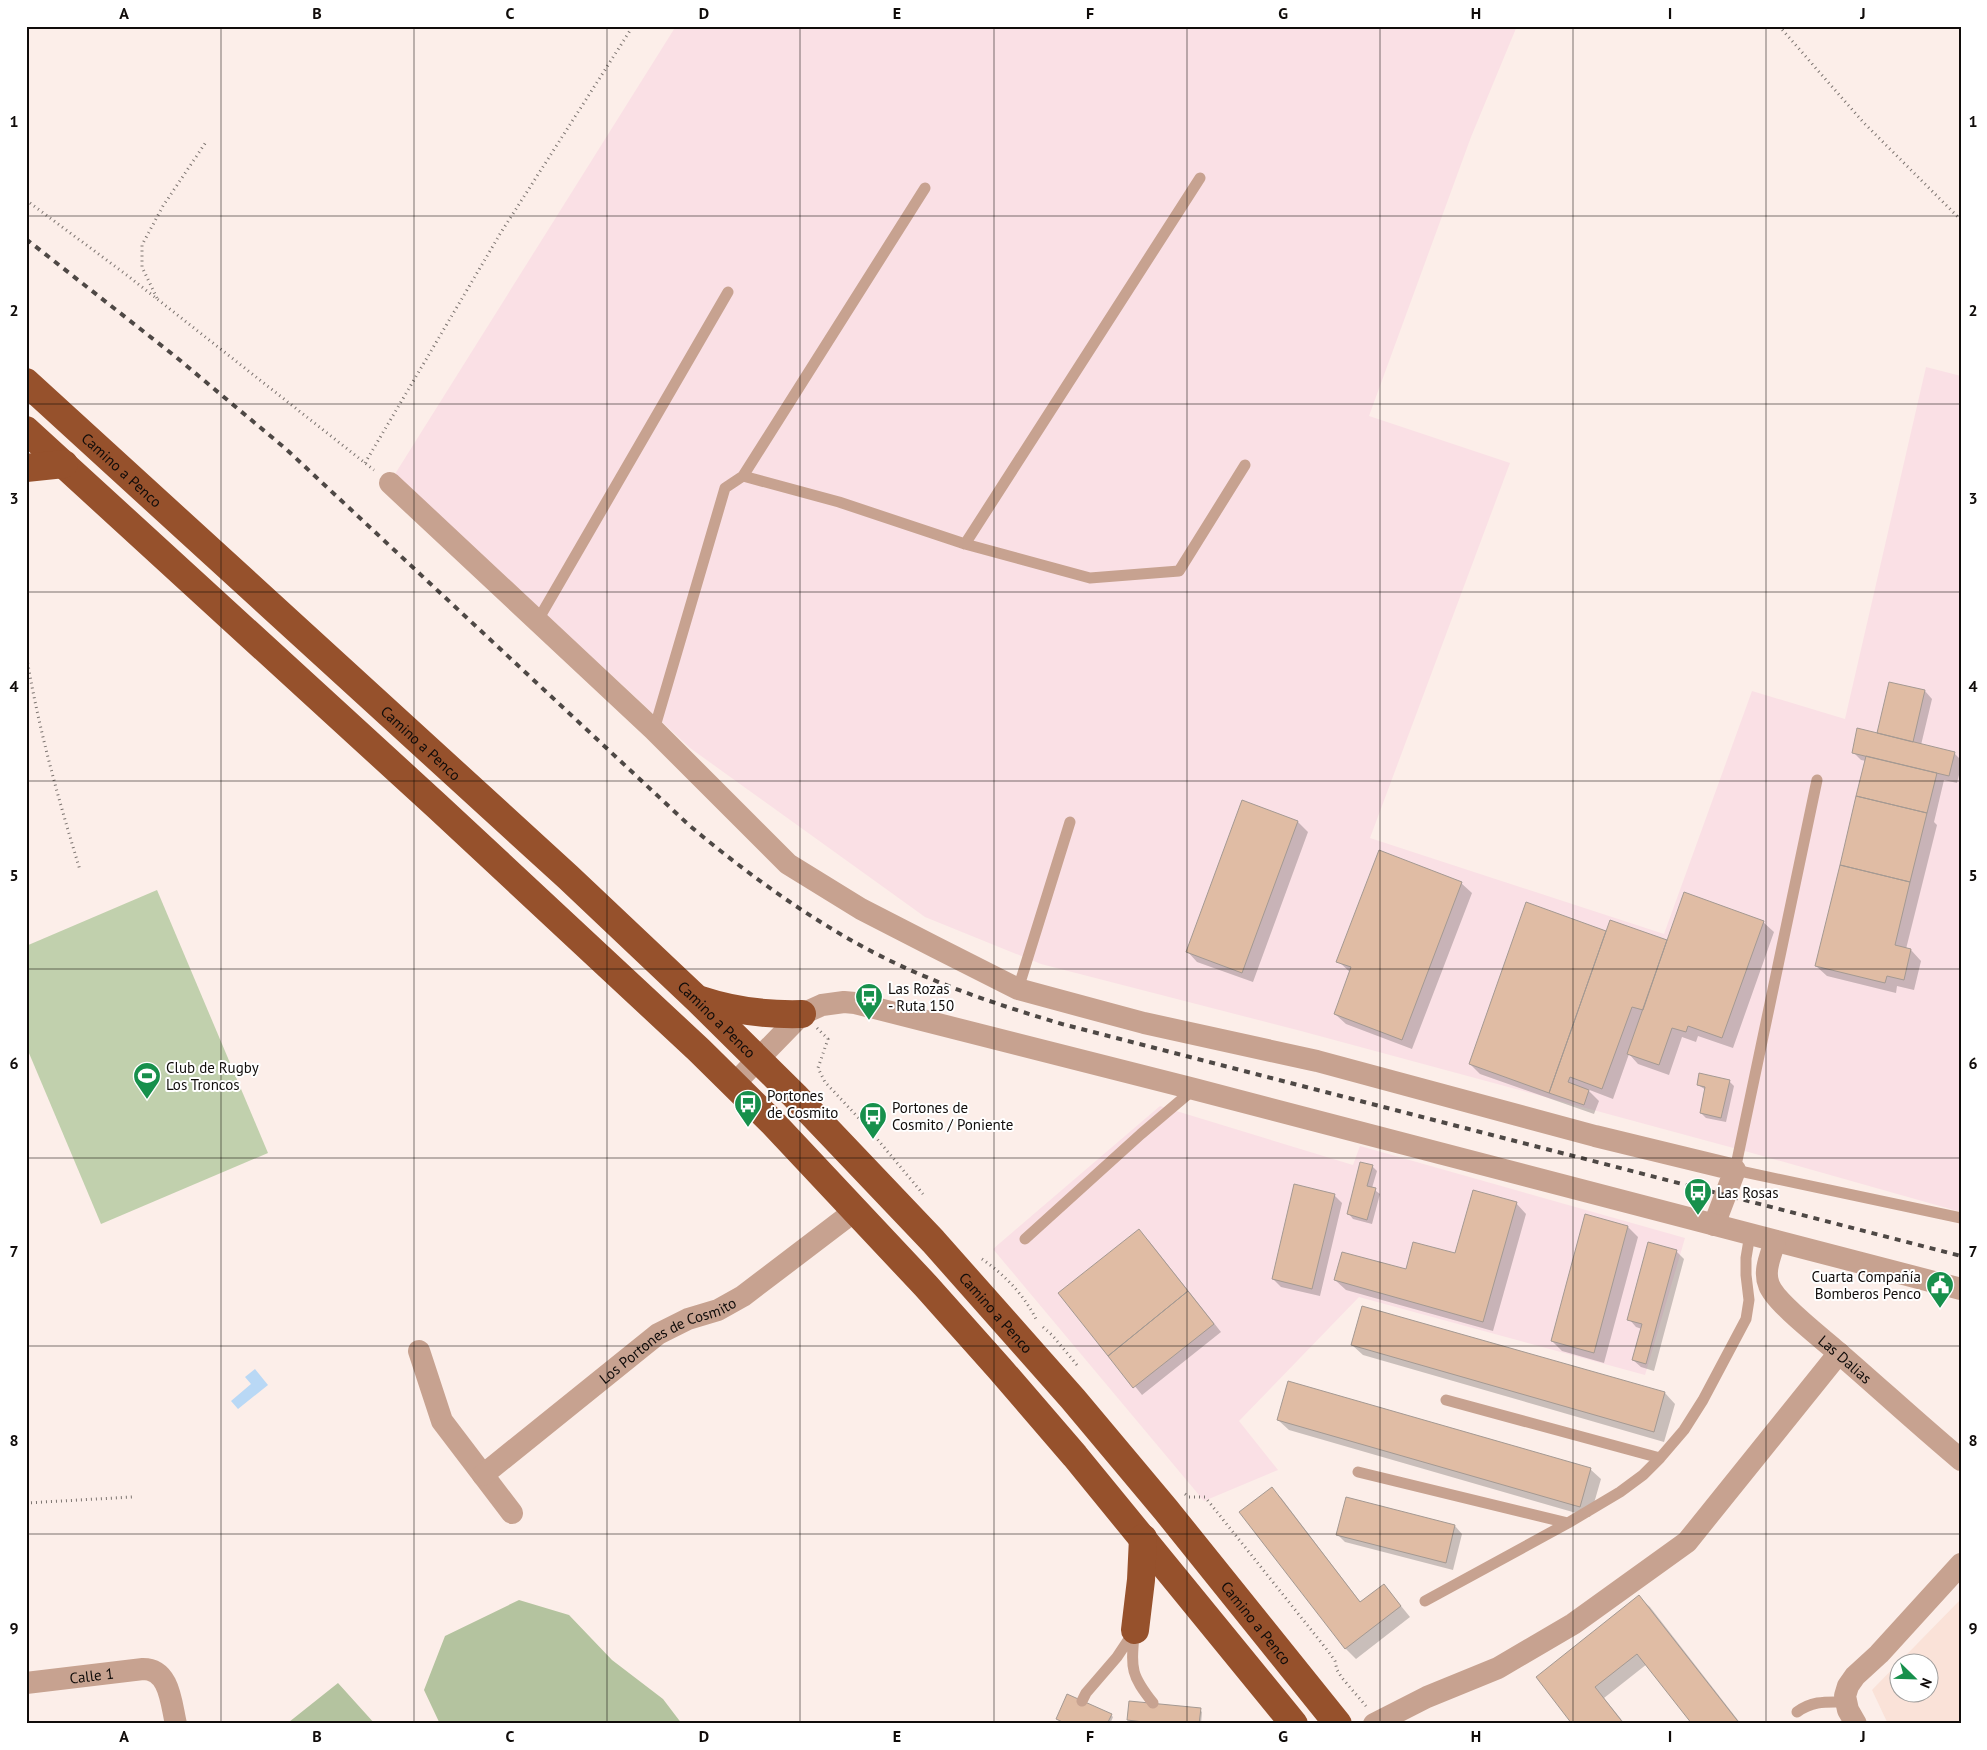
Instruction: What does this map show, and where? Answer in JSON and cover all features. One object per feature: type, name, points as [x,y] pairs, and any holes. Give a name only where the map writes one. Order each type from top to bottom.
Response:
[{"type":"highway","name":"Camino a Penco","points":[[26,382],[568,878],[758,1059],[933,1241],[1066,1392],[1166,1510],[1338,1724]]},
{"type":"highway","points":[[26,430],[444,813],[734,1084],[856,1210],[1000,1369],[1142,1538],[1294,1724]]},
{"type":"highway","points":[[26,468],[64,464]]},
{"type":"highway","points":[[697,999],[757,1014],[802,1014]]},
{"type":"highway","points":[[1135,1630],[1141,1580],[1142,1538]]},
{"type":"street","points":[[390,483],[654,730],[788,864],[861,910],[1018,989],[1144,1023],[1317,1061],[1595,1136],[1735,1170],[1714,1225]]},
{"type":"street","points":[[734,1084],[802,1014],[833,1002],[868,1006],[1961,1289]]},
{"type":"street","name":"Los Portones de Cosmito","points":[[483,1475],[658,1334],[688,1319],[718,1310],[743,1296],[856,1210]]},
{"type":"street","name":"Las Dalias","points":[[1775,1241],[1766,1277],[1771,1291],[1800,1320],[1961,1460]]},
{"type":"street","points":[[419,1351],[442,1421],[512,1513]]},
{"type":"street","points":[[1376,1723],[1427,1696],[1498,1668],[1574,1624],[1687,1542],[1839,1354]]},
{"type":"street","points":[[1856,1724],[1848,1710],[1845,1696],[1855,1676],[1879,1654],[1961,1564]]},
{"type":"street","name":"Calle 1","points":[[26,1683],[142,1669],[158,1673],[166,1685],[176,1724]]},
{"type":"lane","points":[[965,544],[1200,178]]},
{"type":"lane","points":[[654,730],[725,488],[743,476],[925,188]]},
{"type":"lane","points":[[538,620],[728,292]]},
{"type":"lane","points":[[743,476],[839,502],[965,544],[1090,578],[1179,571],[1245,465]]},
{"type":"lane","points":[[1817,780],[1735,1170],[1961,1218]]},
{"type":"lane","points":[[1018,989],[1070,822]]},
{"type":"lane","points":[[1025,1239],[1141,1134],[1194,1089]]},
{"type":"lane","points":[[1425,1601],[1568,1524],[1620,1492],[1660,1458],[1684,1430],[1703,1400],[1746,1319],[1749,1300],[1746,1258],[1750,1234]]},
{"type":"lane","points":[[1446,1400],[1660,1458]]},
{"type":"lane","points":[[1358,1472],[1568,1524]]},
{"type":"lane","points":[[1082,1701],[1117,1657],[1135,1630]]},
{"type":"lane","points":[[1135,1630],[1131,1661],[1132,1670],[1139,1686],[1153,1703]]},
{"type":"lane","points":[[1796,1712],[1806,1705],[1816,1702],[1847,1702]]},
{"type":"path","points":[[365,463],[500,234],[633,26]]},
{"type":"path","points":[[1779,26],[1863,122],[1961,220]]},
{"type":"path","points":[[157,299],[142,267],[142,245],[162,206],[206,142]]},
{"type":"path","points":[[26,200],[157,299],[390,483]]},
{"type":"path","points":[[26,653],[52,779],[80,870]]},
{"type":"path","points":[[802,1014],[828,1039],[818,1068],[825,1082],[873,1134],[927,1198]]},
{"type":"path","points":[[981,1258],[1001,1272],[1032,1310],[1040,1325],[1052,1334],[1081,1370]]},
{"type":"path","points":[[1178,1491],[1188,1497],[1205,1497],[1328,1651],[1335,1661],[1337,1670],[1342,1678],[1376,1723]]},
{"type":"path","points":[[26,1503],[132,1497]]},
{"type":"shaded area","points":[[676,26],[1517,26],[1471,137],[1369,416],[1510,463],[1370,838],[1664,934],[1752,691],[1845,719],[1926,367],[1961,376],[1961,1212],[1752,1153],[1301,1031],[1041,964],[925,917],[690,748],[395,474]]},
{"type":"shaded area","points":[[1160,1106],[1353,1165],[1360,1146],[1685,1238],[1645,1375],[1359,1297],[1239,1421],[1278,1470],[1204,1501],[993,1249]]},
{"type":"shaded area","points":[[1961,1599],[1961,1724],[1888,1724],[1872,1690],[1890,1672],[1890,1702],[1940,1702],[1940,1652],[1909,1652]]},
{"type":"green space","name":"Club de Rugby Los Troncos","points":[[157,890],[268,1153],[101,1224],[26,1046],[26,946]]},
{"type":"green space","points":[[519,1600],[569,1615],[612,1660],[663,1699],[682,1724],[440,1724],[424,1690],[445,1636]]},
{"type":"green space","points":[[338,1683],[375,1724],[290,1724],[289,1722]]},
{"type":"water","points":[[255,1369],[268,1385],[238,1409],[231,1401],[251,1384],[245,1377]]},
{"type":"building","points":[[1889,682],[1925,690],[1913,742],[1877,733]]},
{"type":"building","points":[[1857,728],[1955,752],[1949,776],[1852,753]]},
{"type":"building","points":[[1866,756],[1937,773],[1927,813],[1856,796]]},
{"type":"building","points":[[1856,796],[1927,813],[1910,882],[1840,865]]},
{"type":"building","points":[[1242,800],[1298,821],[1242,973],[1186,952]]},
{"type":"building","points":[[1379,850],[1462,882],[1402,1040],[1334,1014],[1351,967],[1336,962]]},
{"type":"building","points":[[1840,865],[1910,882],[1895,945],[1911,949],[1904,980],[1887,976],[1885,983],[1815,966]]},
{"type":"building","points":[[1684,892],[1764,921],[1722,1038],[1688,1026],[1686,1032],[1672,1028],[1659,1065],[1627,1054]]},
{"type":"building","points":[[1526,902],[1606,931],[1549,1093],[1469,1064]]},
{"type":"building","points":[[1610,920],[1667,940],[1643,1010],[1632,1007],[1602,1089],[1570,1077],[1568,1082],[1589,1090],[1584,1105],[1549,1093]]},
{"type":"building","points":[[1699,1073],[1730,1080],[1721,1118],[1700,1113],[1705,1087],[1697,1085]]},
{"type":"building","points":[[1360,1162],[1373,1165],[1367,1186],[1376,1188],[1367,1220],[1347,1214]]},
{"type":"building","points":[[1294,1184],[1335,1194],[1312,1289],[1272,1279]]},
{"type":"building","points":[[1473,1190],[1517,1202],[1483,1322],[1334,1280],[1342,1252],[1406,1269],[1413,1242],[1455,1253]]},
{"type":"building","points":[[1585,1214],[1628,1226],[1594,1353],[1551,1341]]},
{"type":"building","points":[[1139,1229],[1188,1291],[1108,1356],[1058,1293]]},
{"type":"building","points":[[1648,1242],[1677,1250],[1646,1364],[1632,1360],[1642,1324],[1627,1320]]},
{"type":"building","points":[[1188,1291],[1214,1324],[1133,1388],[1108,1356]]},
{"type":"building","points":[[1362,1306],[1665,1392],[1654,1432],[1351,1345]]},
{"type":"building","points":[[1288,1381],[1591,1468],[1580,1507],[1277,1420]]},
{"type":"building","points":[[1272,1487],[1360,1602],[1384,1584],[1401,1606],[1345,1649],[1239,1512]]},
{"type":"building","points":[[1346,1497],[1455,1525],[1446,1563],[1336,1535]]},
{"type":"building","points":[[1639,1595],[1740,1724],[1692,1724],[1637,1654],[1595,1687],[1624,1724],[1572,1724],[1536,1677]]},
{"type":"building","points":[[1067,1694],[1112,1714],[1107,1724],[1067,1724],[1056,1719]]},
{"type":"building","points":[[1129,1701],[1201,1708],[1199,1724],[1160,1724],[1127,1720]]},
{"type":"railway","points":[[26,239],[176,357],[286,449],[690,826],[776,892],[821,922],[867,949],[938,982],[1062,1024],[1961,1256]]},
{"type":"place","name":"Las Rozas - Ruta 150","points":[[869,1021]]},
{"type":"place","name":"Club de Rugby Los Troncos","points":[[147,1100]]},
{"type":"place","name":"Portones de Cosmito","points":[[748,1128]]},
{"type":"place","name":"Portones de Cosmito / Poniente","points":[[873,1140]]},
{"type":"place","name":"Las Rosas","points":[[1698,1216]]},
{"type":"place","name":"Cuarta Compañía Bomberos Penco","points":[[1940,1309]]}]
